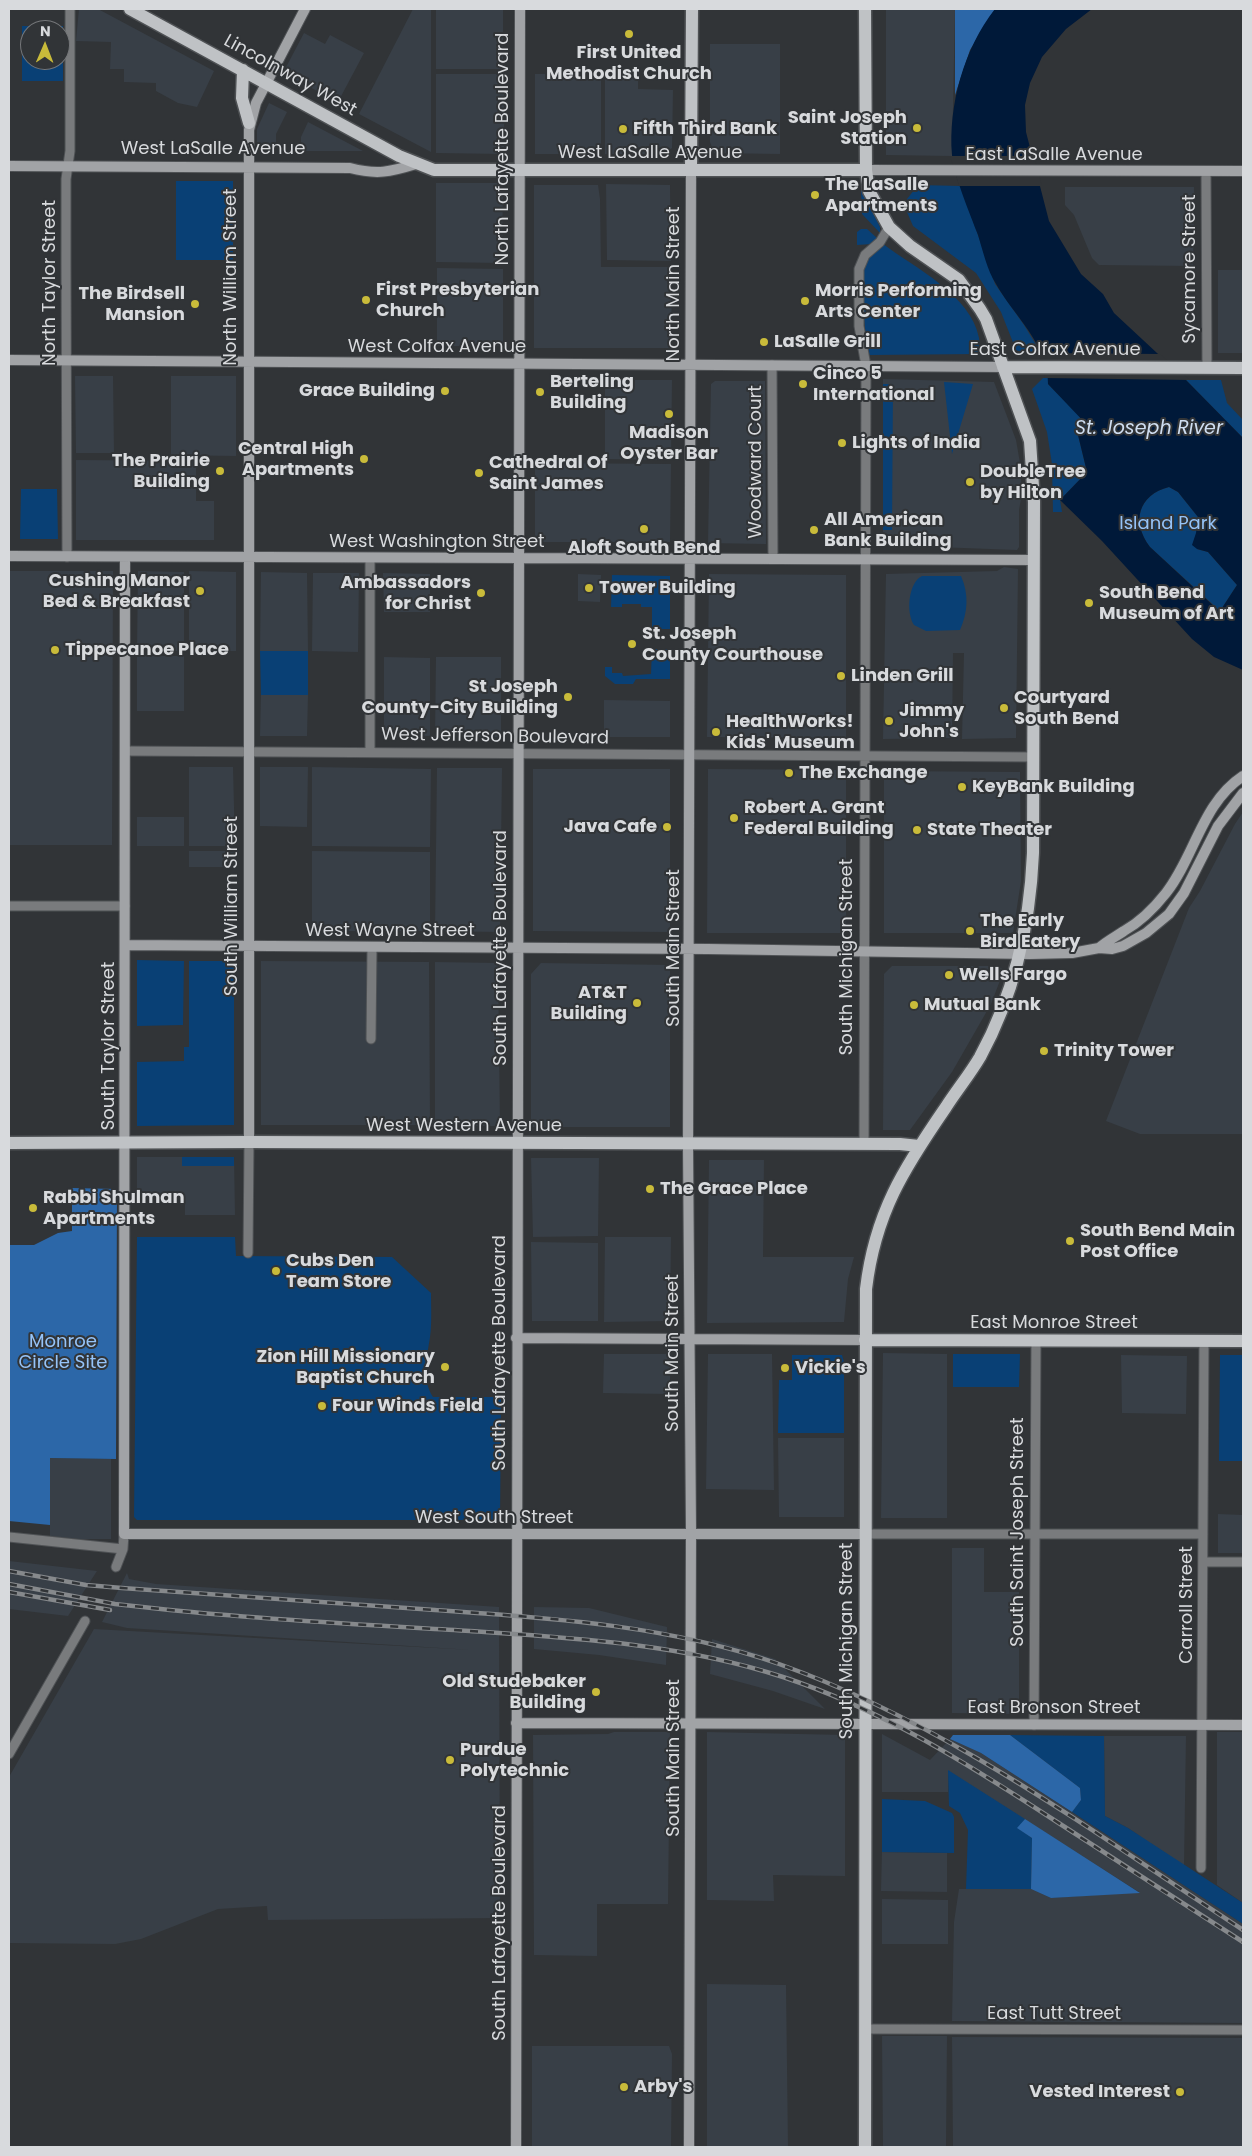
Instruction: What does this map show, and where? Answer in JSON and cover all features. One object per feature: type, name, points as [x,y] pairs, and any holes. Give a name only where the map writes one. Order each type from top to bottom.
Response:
[{"type":"main road","name":"Lincolnway West","points":[[130,9],[416,164],[434,170]]},
{"type":"main road","name":"North Main Street","points":[[692,9],[692,170]]},
{"type":"main road","name":"South Michigan Street","points":[[865,9],[866,170],[869,191],[889,227],[910,246],[946,270],[967,289],[986,319],[1022,417],[1032,454],[1034,560],[1032,875],[1021,954],[1004,1006],[980,1058],[919,1146],[902,1173],[883,1212],[876,1233],[866,1289],[865,2147]]},
{"type":"main road","points":[[243,70],[242,98],[249,123]]},
{"type":"main road","name":"West LaSalle Avenue","points":[[434,170],[866,170]]},
{"type":"main road","name":"East Colfax Avenue","points":[[1003,367],[1243,368]]},
{"type":"main road","name":"West Western Avenue","points":[[9,1143],[864,1144],[919,1146]]},
{"type":"main road","name":"East Monroe Street","points":[[865,1340],[1243,1342]]},
{"type":"street","name":"North Taylor Street","points":[[67,556],[66,360],[70,9]]},
{"type":"street","name":"North William Street","points":[[248,558],[249,123],[266,83],[305,9]]},
{"type":"street","name":"North Lafayette Boulevard","points":[[518,559],[520,9]]},
{"type":"street","name":"West LaSalle Avenue","points":[[9,166],[350,168],[367,172],[390,172],[416,164]]},
{"type":"street","name":"North Main Street","points":[[691,559],[692,170]]},
{"type":"street","name":"East LaSalle Avenue","points":[[866,170],[1243,171]]},
{"type":"street","name":"Sycamore Street","points":[[1206,171],[1207,367]]},
{"type":"street","name":"South Michigan Street","points":[[864,1144],[866,366],[859,326],[860,266],[868,251],[880,242],[889,227]]},
{"type":"street","name":"West Colfax Avenue","points":[[9,360],[866,366]]},
{"type":"street","name":"Woodward Court","points":[[772,365],[773,559]]},
{"type":"street","name":"East Colfax Avenue","points":[[866,366],[1003,367]]},
{"type":"street","name":"West Washington Street","points":[[9,556],[1034,560]]},
{"type":"street","name":"South Taylor Street","points":[[124,1534],[125,557]]},
{"type":"street","name":"South William Street","points":[[248,558],[248,1253]]},
{"type":"street","points":[[370,558],[370,752]]},
{"type":"street","name":"South Lafayette Boulevard","points":[[516,2147],[518,559]]},
{"type":"street","name":"South Main Street","points":[[689,2147],[690,1532],[688,1144],[691,559]]},
{"type":"street","name":"West Jefferson Boulevard","points":[[125,751],[1033,757]]},
{"type":"street","points":[[1099,948],[1138,922],[1167,892],[1178,876],[1211,811],[1227,790],[1243,776]]},
{"type":"street","name":"West Wayne Street","points":[[125,945],[690,948],[1021,954],[1072,953],[1099,948],[1112,949],[1123,946],[1146,933],[1169,914],[1184,892],[1218,826],[1243,793]]},
{"type":"street","points":[[9,906],[125,906]]},
{"type":"street","points":[[371,1039],[372,947]]},
{"type":"street","points":[[516,1338],[865,1340]]},
{"type":"street","name":"South Saint Joseph Street","points":[[1034,1725],[1036,1340]]},
{"type":"street","name":"Carroll Street","points":[[1202,1868],[1204,1341]]},
{"type":"street","name":"West South Street","points":[[124,1534],[516,1535],[690,1532],[865,1534]]},
{"type":"street","points":[[116,1567],[123,1549],[124,1534]]},
{"type":"street","points":[[865,1534],[1203,1534]]},
{"type":"street","points":[[9,1537],[123,1549]]},
{"type":"street","points":[[1203,1562],[1243,1562]]},
{"type":"street","points":[[9,1754],[85,1621]]},
{"type":"street","name":"East Bronson Street","points":[[516,1723],[1243,1725]]},
{"type":"street","name":"East Tutt Street","points":[[865,2029],[1243,2030]]},
{"type":"shaded area","points":[[79,9],[98,9],[214,71],[197,107],[178,103],[156,91],[156,83],[124,82],[124,69],[110,69],[111,42],[76,41]]},
{"type":"shaded area","points":[[413,9],[431,9],[431,152],[359,114]]},
{"type":"shaded area","points":[[436,9],[503,9],[503,69],[436,69]]},
{"type":"shaded area","points":[[886,9],[955,9],[952,156],[886,155]]},
{"type":"shaded area","points":[[304,33],[325,44],[330,35],[364,53],[338,102],[283,73]]},
{"type":"shaded area","points":[[710,44],[780,44],[780,154],[714,153],[710,142]]},
{"type":"shaded area","points":[[436,74],[504,74],[504,154],[436,153]]},
{"type":"shaded area","points":[[535,74],[601,74],[601,154],[535,154]]},
{"type":"shaded area","points":[[605,74],[638,74],[638,89],[673,90],[672,148],[664,154],[605,154]]},
{"type":"shaded area","points":[[269,103],[287,112],[276,134],[276,151],[257,150],[257,129]]},
{"type":"shaded area","points":[[308,122],[363,151],[301,151],[301,137]]},
{"type":"shaded area","points":[[436,183],[503,183],[502,263],[436,262]]},
{"type":"shaded area","points":[[606,184],[670,185],[671,261],[607,260]]},
{"type":"shaded area","points":[[534,185],[598,185],[601,267],[672,267],[671,348],[534,348]]},
{"type":"shaded area","points":[[1065,187],[1194,187],[1193,266],[1099,265],[1092,258],[1074,215],[1065,205]]},
{"type":"shaded area","points":[[437,268],[503,269],[503,346],[437,346]]},
{"type":"shaded area","points":[[1218,270],[1243,270],[1243,353],[1218,353]]},
{"type":"shaded area","points":[[75,376],[113,376],[114,453],[76,453]]},
{"type":"shaded area","points":[[171,376],[236,376],[236,456],[171,455]]},
{"type":"shaded area","points":[[883,379],[994,382],[1016,440],[1020,463],[1022,493],[1019,510],[1019,547],[1017,550],[883,545]]},
{"type":"shaded area","points":[[605,380],[672,380],[671,460],[605,459]]},
{"type":"shaded area","points":[[715,381],[765,381],[766,544],[708,543],[711,384]]},
{"type":"shaded area","points":[[76,460],[196,461],[196,501],[214,501],[214,540],[76,540]]},
{"type":"shaded area","points":[[535,463],[671,464],[670,542],[535,542]]},
{"type":"shaded area","points":[[1004,567],[1018,569],[1016,738],[962,739],[964,653],[953,653],[952,738],[883,739],[886,574],[997,571]]},
{"type":"shaded area","points":[[9,571],[113,571],[112,845],[9,845]]},
{"type":"shaded area","points":[[138,571],[184,572],[184,651],[137,651]]},
{"type":"shaded area","points":[[189,571],[236,572],[236,651],[189,651]]},
{"type":"shaded area","points":[[261,572],[307,573],[308,651],[260,651]]},
{"type":"shaded area","points":[[313,573],[359,573],[358,652],[312,651]]},
{"type":"shaded area","points":[[383,573],[430,574],[430,612],[384,612]]},
{"type":"shaded area","name":"Tower Building","points":[[578,574],[601,575],[600,602],[578,601]]},
{"type":"shaded area","points":[[709,574],[846,575],[846,738],[707,737]]},
{"type":"shaded area","points":[[137,656],[184,656],[184,711],[137,711]]},
{"type":"shaded area","points":[[384,657],[430,658],[430,736],[384,735]]},
{"type":"shaded area","points":[[436,657],[501,657],[501,737],[435,737]]},
{"type":"shaded area","points":[[261,695],[308,695],[307,736],[260,736]]},
{"type":"shaded area","points":[[604,700],[670,701],[670,737],[604,737]]},
{"type":"shaded area","points":[[189,767],[233,767],[235,846],[189,846]]},
{"type":"shaded area","points":[[260,767],[308,767],[307,827],[260,826]]},
{"type":"shaded area","points":[[312,767],[431,769],[430,847],[312,846]]},
{"type":"shaded area","points":[[437,768],[502,768],[500,932],[435,931]]},
{"type":"shaded area","points":[[533,769],[670,769],[670,932],[533,931]]},
{"type":"shaded area","points":[[708,769],[846,770],[846,933],[707,933]]},
{"type":"shaded area","points":[[884,771],[1020,772],[1021,881],[1013,933],[884,933]]},
{"type":"shaded area","points":[[1243,812],[1243,1134],[1140,1134],[1106,1121],[1189,908]]},
{"type":"shaded area","points":[[137,817],[184,817],[184,846],[137,846]]},
{"type":"shaded area","points":[[189,851],[235,851],[235,867],[189,867]]},
{"type":"shaded area","points":[[312,851],[430,852],[430,931],[312,931]]},
{"type":"shaded area","points":[[261,961],[429,962],[430,1125],[261,1125]]},
{"type":"shaded area","points":[[435,962],[498,963],[500,1126],[435,1126]]},
{"type":"shaded area","points":[[541,963],[670,965],[670,1127],[531,1127],[531,974]]},
{"type":"shaded area","points":[[892,966],[998,966],[1004,970],[991,1004],[952,1072],[910,1130],[883,1130],[884,974]]},
{"type":"shaded area","points":[[137,1157],[234,1157],[235,1215],[185,1215],[185,1196],[137,1196]]},
{"type":"shaded area","points":[[531,1158],[599,1158],[598,1236],[533,1237]]},
{"type":"shaded area","points":[[709,1160],[764,1160],[763,1257],[854,1257],[848,1279],[844,1322],[707,1323]]},
{"type":"shaded area","points":[[605,1237],[671,1237],[670,1321],[604,1322]]},
{"type":"shaded area","points":[[531,1242],[598,1243],[598,1321],[532,1321]]},
{"type":"shaded area","points":[[883,1353],[947,1354],[947,1518],[881,1518]]},
{"type":"shaded area","points":[[604,1354],[670,1354],[670,1394],[603,1393]]},
{"type":"shaded area","points":[[708,1354],[772,1354],[774,1490],[706,1489]]},
{"type":"shaded area","points":[[1121,1355],[1187,1356],[1186,1414],[1122,1413]]},
{"type":"shaded area","points":[[778,1438],[844,1438],[844,1517],[779,1517]]},
{"type":"shaded area","points":[[50,1458],[111,1459],[111,1539],[80,1539],[50,1536]]},
{"type":"shaded area","points":[[1218,1514],[1243,1515],[1243,1553],[1218,1553]]},
{"type":"shaded area","points":[[952,1548],[984,1548],[984,1592],[1019,1592],[1019,1712],[1017,1714],[952,1713]]},
{"type":"shaded area","points":[[9,1561],[97,1571],[68,1616],[9,1609]]},
{"type":"shaded area","points":[[127,1573],[129,1579],[156,1584],[499,1607],[500,1918],[268,1920],[267,1906],[218,1909],[141,1939],[115,1944],[9,1943],[9,1777],[94,1629],[472,1650],[127,1628],[102,1622]]},
{"type":"shaded area","points":[[534,1607],[589,1608],[667,1627],[666,1665],[599,1655],[534,1649]]},
{"type":"shaded area","points":[[712,1639],[775,1659],[825,1709],[773,1691],[710,1674]]},
{"type":"shaded area","points":[[614,1732],[670,1732],[668,1904],[597,1904],[597,1956],[534,1955],[533,1735],[608,1734]]},
{"type":"shaded area","points":[[707,1732],[845,1735],[845,1876],[773,1875],[774,1901],[707,1900]]},
{"type":"shaded area","points":[[1217,1732],[1243,1732],[1243,1903],[1217,1885]]},
{"type":"shaded area","points":[[882,1734],[930,1760],[950,1739],[981,1753],[1243,1924],[1243,2023],[952,2021],[954,1922],[959,1889],[1031,1889],[1051,1898],[1139,1892],[948,1771],[948,1792],[882,1792]]},
{"type":"shaded area","points":[[1104,1736],[1186,1736],[1184,1866],[1128,1828],[1105,1816]]},
{"type":"shaded area","points":[[882,1852],[947,1853],[947,1892],[881,1891]]},
{"type":"shaded area","points":[[882,1899],[948,1900],[948,1944],[882,1944]]},
{"type":"shaded area","points":[[707,1984],[786,1985],[788,2147],[707,2147]]},
{"type":"shaded area","points":[[882,2036],[947,2036],[946,2147],[883,2147]]},
{"type":"shaded area","points":[[952,2037],[1243,2038],[1243,2147],[953,2147]]},
{"type":"shaded area","points":[[532,2046],[669,2046],[672,2054],[671,2147],[532,2147]]},
{"type":"green space","points":[[955,9],[995,9],[970,50],[955,95]]},
{"type":"green space","points":[[22,70],[63,70],[63,81],[22,81]]},
{"type":"green space","points":[[176,181],[233,181],[233,260],[176,260]]},
{"type":"green space","points":[[918,185],[961,186],[995,284],[1041,353],[1023,353],[1016,350],[1001,312],[976,273],[913,226],[907,212],[907,199]]},
{"type":"green space","points":[[861,190],[880,227],[880,233],[862,214]]},
{"type":"green space","points":[[861,229],[867,229],[877,238],[871,244],[857,245],[857,232]]},
{"type":"green space","points":[[883,244],[954,296],[974,323],[979,338],[978,354],[870,355],[864,321],[864,264],[867,257]]},
{"type":"green space","points":[[1043,378],[1048,378],[1048,384],[1088,425],[1078,435],[1087,472],[1060,500],[1062,512],[1053,512],[1052,464],[1047,432],[1032,389]]},
{"type":"green space","points":[[1186,380],[1221,380],[1227,403],[1243,420],[1243,438]]},
{"type":"green space","points":[[944,382],[973,384],[952,454]]},
{"type":"green space","points":[[883,384],[893,384],[892,530],[883,530]]},
{"type":"green space","name":"Island Park","points":[[1169,487],[1178,492],[1198,517],[1197,549],[1208,552],[1237,585],[1219,610],[1150,547],[1144,538],[1139,519],[1144,503],[1150,496]]},
{"type":"green space","points":[[21,489],[57,489],[58,539],[20,539]]},
{"type":"green space","points":[[612,575],[670,576],[670,629],[652,629],[652,607],[641,607],[641,604],[622,604],[622,607],[611,607]]},
{"type":"green space","points":[[922,576],[961,576],[964,583],[966,603],[965,616],[960,630],[926,631],[914,625],[911,620],[909,606],[911,591],[917,580]]},
{"type":"green space","points":[[652,649],[670,649],[670,679],[636,679],[633,684],[615,684],[605,676],[605,667],[612,667],[612,673],[622,673],[623,676],[651,674]]},
{"type":"green space","points":[[260,651],[308,651],[308,695],[261,695]]},
{"type":"green space","points":[[137,960],[184,961],[183,1025],[137,1026]]},
{"type":"green space","points":[[189,961],[234,961],[234,1125],[137,1126],[137,1062],[184,1061],[184,1047],[189,1047]]},
{"type":"green space","points":[[182,1157],[234,1157],[234,1166],[182,1166]]},
{"type":"green space","name":"Monroe Circle Site","points":[[72,1188],[117,1189],[116,1459],[50,1458],[50,1525],[9,1521],[9,1245],[34,1245],[58,1233],[72,1231]]},
{"type":"green space","points":[[137,1237],[235,1237],[236,1256],[392,1257],[431,1293],[431,1326],[426,1360],[426,1375],[429,1390],[433,1397],[501,1397],[500,1520],[137,1520],[134,1517]]},
{"type":"green space","points":[[953,1354],[1020,1354],[1019,1387],[953,1387]]},
{"type":"green space","points":[[792,1355],[842,1355],[844,1362],[844,1433],[778,1433],[779,1380],[792,1380]]},
{"type":"green space","points":[[1220,1355],[1243,1355],[1243,1461],[1219,1461]]},
{"type":"green space","points":[[953,1735],[1010,1735],[1080,1788],[1081,1800],[1072,1812],[981,1753],[950,1739]]},
{"type":"green space","points":[[1010,1735],[1104,1736],[1105,1816],[1128,1828],[1243,1903],[1243,1924],[1072,1812],[1081,1800],[1080,1788]]},
{"type":"green space","points":[[948,1770],[1025,1819],[1018,1828],[1032,1838],[1031,1889],[966,1889],[968,1830],[960,1813],[949,1806]]},
{"type":"green space","points":[[882,1799],[925,1801],[952,1813],[954,1817],[954,1853],[882,1852]]},
{"type":"green space","points":[[1025,1819],[1140,1893],[1051,1898],[1031,1889],[1032,1838],[1017,1828]]},
{"type":"water","name":"St. Joseph River","points":[[995,9],[1092,9],[1066,29],[1042,57],[1030,83],[1025,105],[1026,132],[1049,221],[1081,274],[1103,294],[1114,313],[1186,380],[1243,438],[1243,670],[1214,657],[1192,639],[1102,541],[1060,500],[1087,472],[1078,435],[1087,425],[1048,384],[1043,356],[1029,331],[993,279],[953,164],[951,136],[960,78],[984,24]],"holes":[[[1169,487],[1178,492],[1198,517],[1192,545],[1197,549],[1208,552],[1237,585],[1222,608],[1218,610],[1150,547],[1144,538],[1139,519],[1144,503],[1150,496]]]},
{"type":"pier","points":[[950,156],[1034,156],[1042,186],[959,186]]},
{"type":"pier","points":[[1038,353],[1160,354],[1190,380],[1045,378]]},
{"type":"railway","points":[[9,1571],[86,1585],[566,1620],[652,1632],[695,1640],[737,1651],[779,1664],[841,1689],[902,1717],[961,1749],[1075,1819],[1243,1930]]},
{"type":"railway","points":[[9,1584],[115,1604],[207,1614],[549,1636],[628,1644],[706,1657],[783,1677],[855,1705],[956,1759],[1022,1799],[1243,1942]]},
{"type":"railway","points":[[9,1592],[110,1610]]},
{"type":"place","name":"First United Methodist Church","points":[[629,34]]},
{"type":"place","name":"Saint Joseph Station","points":[[917,128]]},
{"type":"place","name":"Fifth Third Bank","points":[[623,129]]},
{"type":"place","name":"The LaSalle Apartments","points":[[815,195]]},
{"type":"place","name":"First Presbyterian Church","points":[[366,300]]},
{"type":"place","name":"Morris Performing Arts Center","points":[[805,301]]},
{"type":"place","name":"The Birdsell Mansion","points":[[195,304]]},
{"type":"place","name":"LaSalle Grill","points":[[764,342]]},
{"type":"place","name":"Cinco 5 International","points":[[803,384]]},
{"type":"place","name":"Grace Building","points":[[445,391]]},
{"type":"place","name":"Berteling Building","points":[[540,392]]},
{"type":"place","name":"Madison Oyster Bar","points":[[669,414]]},
{"type":"place","name":"Lights of India","points":[[842,443]]},
{"type":"place","name":"Central High Apartments","points":[[364,459]]},
{"type":"place","name":"The Prairie Building","points":[[220,471]]},
{"type":"place","name":"Cathedral Of Saint James","points":[[479,473]]},
{"type":"place","name":"DoubleTree by Hilton","points":[[970,482]]},
{"type":"place","name":"Aloft South Bend","points":[[644,529]]},
{"type":"place","name":"All American Bank Building","points":[[814,530]]},
{"type":"place","name":"Tower Building","points":[[589,588]]},
{"type":"place","name":"Cushing Manor Bed & Breakfast","points":[[200,591]]},
{"type":"place","name":"Ambassadors for Christ","points":[[481,593]]},
{"type":"place","name":"South Bend Museum of Art","points":[[1089,603]]},
{"type":"place","name":"St. Joseph County Courthouse","points":[[632,644]]},
{"type":"place","name":"Tippecanoe Place","points":[[55,650]]},
{"type":"place","name":"Linden Grill","points":[[841,676]]},
{"type":"place","name":"St Joseph County-City Building","points":[[568,697]]},
{"type":"place","name":"Courtyard South Bend","points":[[1004,708]]},
{"type":"place","name":"Jimmy John's","points":[[889,721]]},
{"type":"place","name":"HealthWorks! Kids' Museum","points":[[716,732]]},
{"type":"place","name":"The Exchange","points":[[789,773]]},
{"type":"place","name":"KeyBank Building","points":[[962,787]]},
{"type":"place","name":"Robert A. Grant Federal Building","points":[[734,818]]},
{"type":"place","name":"Java Cafe","points":[[667,827]]},
{"type":"place","name":"State Theater","points":[[917,830]]},
{"type":"place","name":"The Early Bird Eatery","points":[[970,931]]},
{"type":"place","name":"Wells Fargo","points":[[949,975]]},
{"type":"place","name":"AT&T Building","points":[[637,1003]]},
{"type":"place","name":"Mutual Bank","points":[[914,1005]]},
{"type":"place","name":"Trinity Tower","points":[[1044,1051]]},
{"type":"place","name":"The Grace Place","points":[[650,1189]]},
{"type":"place","name":"Rabbi Shulman Apartments","points":[[33,1208]]},
{"type":"place","name":"South Bend Main Post Office","points":[[1070,1241]]},
{"type":"place","name":"Cubs Den Team Store","points":[[276,1271]]},
{"type":"place","name":"Zion Hill Missionary Baptist Church","points":[[445,1367]]},
{"type":"place","name":"Vickie's","points":[[785,1368]]},
{"type":"place","name":"Four Winds Field","points":[[322,1406]]},
{"type":"place","name":"Old Studebaker Building","points":[[596,1692]]},
{"type":"place","name":"Purdue Polytechnic","points":[[450,1760]]},
{"type":"place","name":"Arby's","points":[[624,2087]]},
{"type":"place","name":"Vested Interest","points":[[1180,2092]]}]
